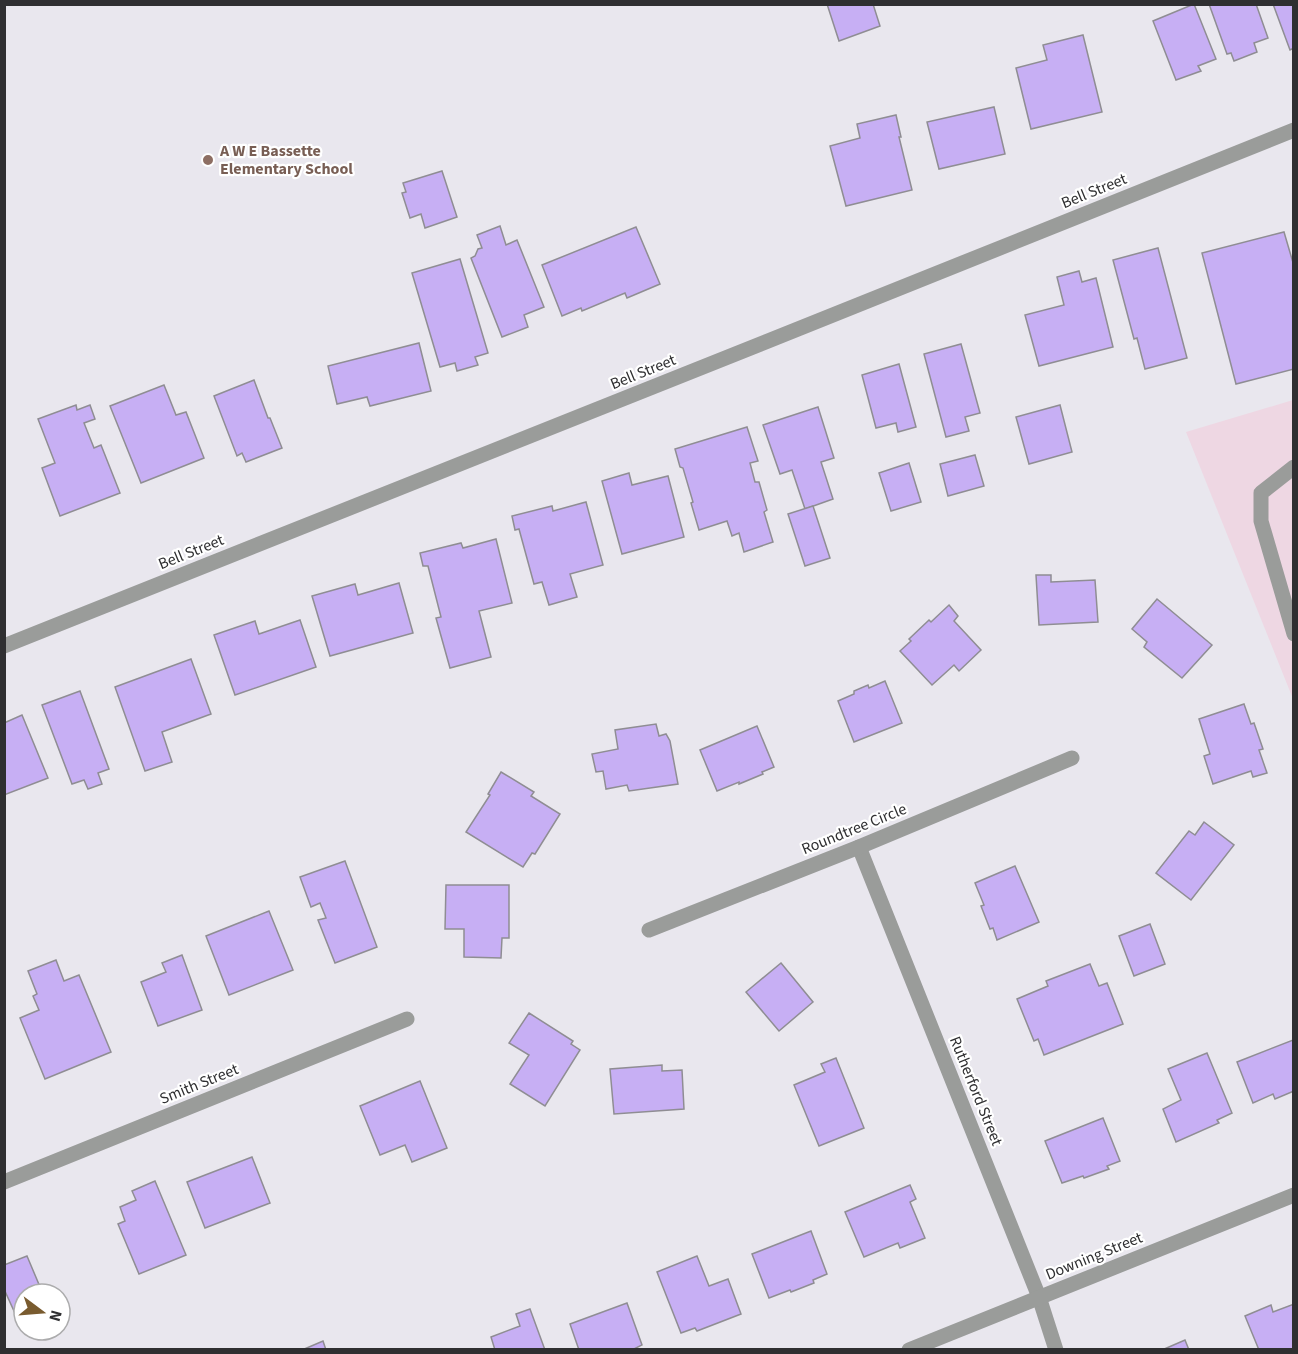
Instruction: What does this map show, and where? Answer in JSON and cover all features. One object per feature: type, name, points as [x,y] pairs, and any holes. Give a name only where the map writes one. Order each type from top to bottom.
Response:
[{"type":"street","name":"Bell Street","points":[[4,646],[1293,130]]},
{"type":"street","points":[[1293,467],[1261,493],[1261,521],[1289,598],[1293,634]]},
{"type":"street","name":"Roundtree Circle","points":[[649,930],[859,847],[1072,758]]},
{"type":"street","name":"Rutherford Street","points":[[859,847],[1038,1298],[1056,1350]]},
{"type":"street","name":"Smith Street","points":[[4,1182],[407,1019]]},
{"type":"street","name":"Downing Street","points":[[909,1350],[1293,1196]]},
{"type":"shaded area","points":[[1293,400],[1293,699],[1186,432]]},
{"type":"building","points":[[827,4],[873,4],[880,26],[839,41]]},
{"type":"building","points":[[1194,4],[1216,59],[1198,66],[1201,71],[1176,80],[1153,21]]},
{"type":"building","points":[[1209,4],[1256,4],[1268,38],[1254,43],[1257,52],[1234,61],[1231,53],[1227,54]]},
{"type":"building","points":[[1273,4],[1294,4],[1294,48],[1290,50]]},
{"type":"building","points":[[1083,35],[1102,112],[1031,129],[1016,68],[1047,60],[1043,45]]},
{"type":"building","points":[[994,107],[1005,154],[939,169],[927,122]]},
{"type":"building","points":[[896,115],[912,190],[846,206],[830,146],[860,138],[857,124]]},
{"type":"building","points":[[442,171],[457,217],[425,228],[421,214],[410,218],[402,193],[406,192],[403,183]]},
{"type":"building","points":[[500,226],[506,245],[517,240],[544,307],[524,315],[528,327],[502,337],[471,258],[475,256],[478,249],[482,248],[477,235]]},
{"type":"building","points":[[636,227],[660,284],[627,298],[625,293],[582,311],[581,308],[562,316],[542,265]]},
{"type":"building","points":[[1284,232],[1294,266],[1294,369],[1236,384],[1202,253]]},
{"type":"building","points":[[1158,248],[1187,358],[1145,369],[1137,338],[1134,339],[1113,260]]},
{"type":"building","points":[[460,259],[488,353],[475,357],[478,365],[457,371],[455,363],[440,367],[412,273]]},
{"type":"building","points":[[1079,271],[1082,282],[1096,278],[1113,347],[1039,366],[1025,315],[1064,305],[1057,277]]},
{"type":"building","points":[[419,343],[431,391],[370,406],[367,397],[337,404],[328,366]]},
{"type":"building","points":[[961,344],[980,413],[965,417],[969,431],[946,437],[924,354]]},
{"type":"building","points":[[899,364],[916,427],[898,432],[896,423],[876,428],[862,375]]},
{"type":"building","points":[[254,380],[282,448],[246,462],[242,453],[237,456],[214,396]]},
{"type":"building","points":[[164,385],[176,415],[186,412],[204,458],[141,483],[110,406]]},
{"type":"building","points":[[76,405],[77,410],[90,405],[95,419],[84,423],[94,448],[101,445],[120,493],[60,516],[42,468],[55,463],[38,419]]},
{"type":"building","points":[[1060,405],[1072,452],[1029,464],[1016,417]]},
{"type":"building","points":[[818,407],[834,458],[821,462],[833,499],[805,509],[792,470],[780,474],[763,425]]},
{"type":"building","points":[[747,427],[758,461],[750,463],[755,482],[759,482],[767,510],[764,512],[773,542],[744,552],[739,533],[732,536],[727,521],[699,530],[683,468],[680,467],[675,449]]},
{"type":"building","points":[[975,455],[984,486],[948,496],[940,464]]},
{"type":"building","points":[[909,463],[921,502],[891,511],[879,473]]},
{"type":"building","points":[[629,473],[632,485],[668,476],[684,537],[622,554],[602,481]]},
{"type":"building","points":[[586,502],[603,565],[570,574],[577,597],[549,605],[542,582],[534,584],[519,529],[515,530],[512,516],[552,506],[553,511]]},
{"type":"building","points":[[813,506],[830,558],[805,566],[788,514]]},
{"type":"building","points":[[496,539],[512,603],[479,611],[491,657],[450,668],[436,618],[441,617],[428,566],[423,566],[420,553],[461,543],[463,548]]},
{"type":"building","points":[[1036,575],[1051,575],[1051,582],[1095,580],[1098,622],[1039,625]]},
{"type":"building","points":[[399,583],[413,633],[330,656],[312,596],[355,584],[358,595]]},
{"type":"building","points":[[1157,599],[1212,645],[1182,678],[1144,647],[1147,642],[1132,629]]},
{"type":"building","points":[[949,605],[958,616],[954,621],[981,650],[959,671],[954,665],[932,685],[900,651],[929,620],[931,622]]},
{"type":"building","points":[[300,620],[316,667],[235,695],[214,635],[255,621],[259,634]]},
{"type":"building","points":[[191,659],[211,714],[162,732],[172,762],[145,771],[115,687]]},
{"type":"building","points":[[885,681],[902,723],[854,742],[838,701],[868,685],[869,688]]},
{"type":"building","points":[[80,691],[109,769],[98,773],[102,784],[88,789],[84,780],[72,784],[42,705]]},
{"type":"building","points":[[1244,704],[1251,724],[1254,723],[1263,749],[1259,750],[1267,773],[1253,777],[1251,771],[1213,784],[1204,756],[1210,754],[1199,719]]},
{"type":"building","points":[[22,715],[48,778],[4,795],[4,723]]},
{"type":"building","points":[[656,724],[659,736],[666,734],[670,741],[678,784],[629,791],[627,785],[606,789],[603,771],[596,772],[592,754],[618,749],[615,730]]},
{"type":"building","points":[[757,726],[774,767],[762,772],[763,774],[717,791],[700,750]]},
{"type":"building","points":[[501,772],[534,792],[531,796],[560,814],[535,854],[532,853],[523,867],[466,832],[490,795],[488,794]]},
{"type":"building","points":[[1204,822],[1234,845],[1191,900],[1156,873],[1189,831],[1195,835]]},
{"type":"building","points":[[345,861],[377,947],[335,963],[318,920],[326,918],[320,903],[311,907],[300,877]]},
{"type":"building","points":[[1015,866],[1039,922],[997,940],[981,906],[984,905],[975,883]]},
{"type":"building","points":[[446,885],[509,885],[509,938],[502,938],[501,958],[464,957],[464,929],[445,929]]},
{"type":"building","points":[[269,911],[293,970],[229,995],[206,936]]},
{"type":"building","points":[[1150,924],[1165,964],[1134,976],[1119,936]]},
{"type":"building","points":[[182,955],[202,1010],[158,1026],[141,982],[166,972],[162,963]]},
{"type":"building","points":[[56,960],[64,981],[79,975],[111,1052],[45,1079],[20,1018],[39,1010],[33,996],[37,994],[28,971]]},
{"type":"building","points":[[781,963],[813,1002],[779,1031],[746,992]]},
{"type":"building","points":[[1090,964],[1099,986],[1107,983],[1123,1024],[1044,1055],[1038,1039],[1034,1041],[1017,999],[1048,986],[1046,981]]},
{"type":"building","points":[[529,1013],[573,1041],[571,1044],[580,1050],[545,1106],[510,1084],[529,1055],[509,1043]]},
{"type":"building","points":[[1293,1040],[1294,1091],[1275,1099],[1273,1094],[1253,1103],[1237,1062]]},
{"type":"building","points":[[1207,1053],[1232,1113],[1217,1120],[1219,1123],[1176,1142],[1163,1109],[1181,1100],[1168,1069]]},
{"type":"building","points":[[836,1058],[864,1128],[819,1146],[794,1085],[825,1072],[821,1064]]},
{"type":"building","points":[[662,1065],[662,1071],[682,1070],[684,1109],[614,1114],[610,1069]]},
{"type":"building","points":[[420,1081],[447,1148],[412,1162],[405,1145],[380,1155],[360,1106]]},
{"type":"building","points":[[1103,1118],[1120,1161],[1107,1166],[1109,1169],[1062,1183],[1045,1141]]},
{"type":"building","points":[[252,1157],[270,1203],[205,1228],[187,1182]]},
{"type":"building","points":[[155,1181],[186,1255],[139,1274],[118,1224],[125,1221],[120,1207],[136,1200],[132,1191]]},
{"type":"building","points":[[910,1185],[916,1199],[910,1202],[925,1238],[900,1248],[898,1243],[864,1257],[845,1212]]},
{"type":"building","points":[[811,1231],[827,1274],[813,1280],[814,1283],[769,1298],[752,1254]]},
{"type":"building","points":[[27,1256],[38,1282],[12,1282],[12,1307],[4,1289],[4,1265]]},
{"type":"building","points":[[697,1256],[709,1286],[728,1279],[741,1314],[697,1331],[695,1328],[681,1333],[657,1272]]},
{"type":"building","points":[[627,1303],[642,1345],[632,1350],[579,1350],[570,1324]]},
{"type":"building","points":[[1294,1304],[1294,1350],[1259,1350],[1245,1316],[1271,1305],[1273,1312]]},
{"type":"building","points":[[530,1309],[545,1350],[495,1350],[491,1337],[520,1326],[516,1314]]},
{"type":"building","points":[[1185,1340],[1189,1350],[1162,1350]]},
{"type":"building","points":[[323,1341],[326,1350],[302,1350]]},
{"type":"place","name":"A W E Bassette Elementary School","points":[[208,160]]}]
